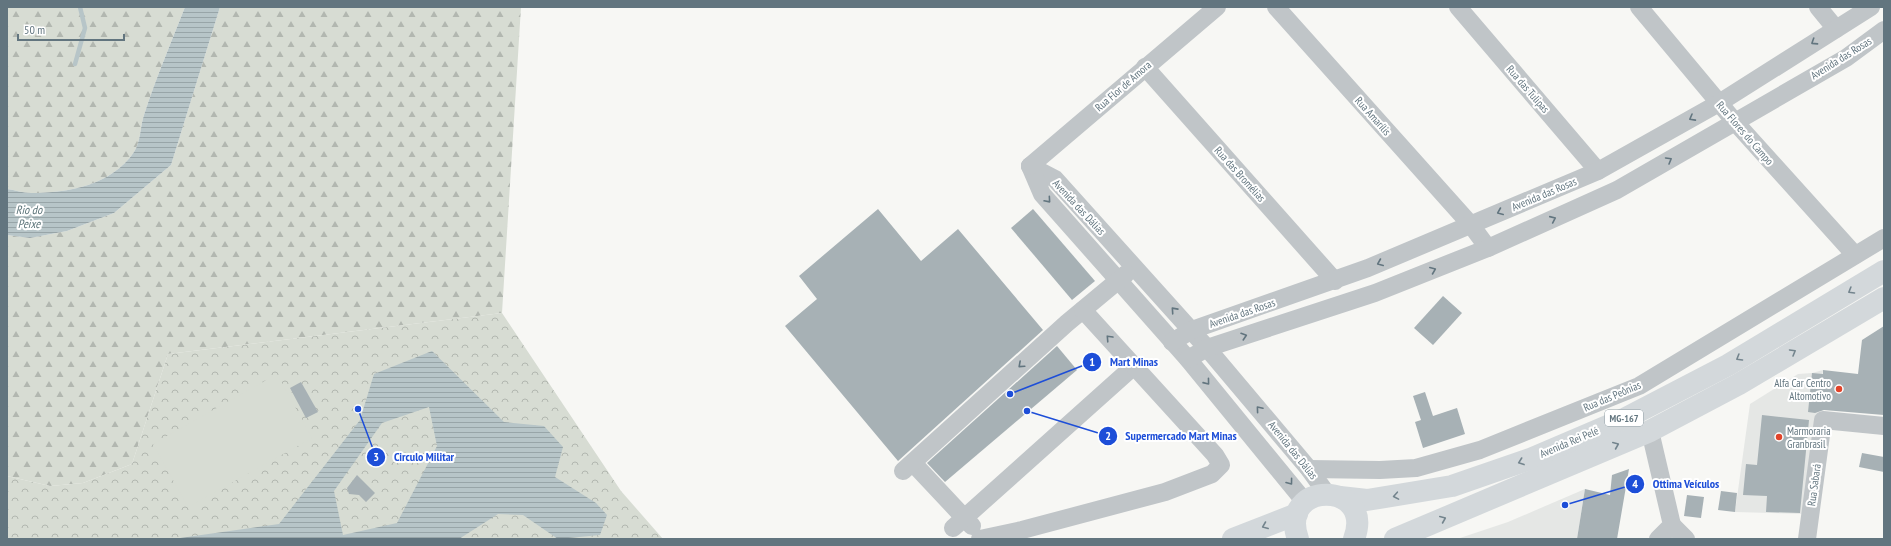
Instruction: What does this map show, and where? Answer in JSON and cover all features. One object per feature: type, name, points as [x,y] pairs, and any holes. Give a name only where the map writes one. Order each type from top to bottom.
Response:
[{"type":"main road","name":"Avenida Rei Pelé","points":[[1334,495],[1368,500],[1452,486],[1530,459],[1663,399],[1728,365],[1884,271]]},
{"type":"main road","name":"Avenida Rei Pelé","points":[[1394,539],[1418,534],[1650,431],[1738,384],[1884,298]]},
{"type":"main road","points":[[1233,539],[1301,508],[1315,496],[1334,495],[1348,503],[1354,511],[1358,521],[1354,539]]},
{"type":"main road","points":[[1298,539],[1295,526],[1301,508]]},
{"type":"street","name":"Rua Flor de Amora","points":[[1030,166],[1217,7]]},
{"type":"street","name":"Rua Amarílis","points":[[1276,7],[1471,225],[1488,248]]},
{"type":"street","name":"Rua das Tulipas","points":[[1458,7],[1598,171]]},
{"type":"street","name":"Rua Flores do Campo","points":[[1639,7],[1735,122],[1855,255]]},
{"type":"street","points":[[1818,7],[1836,29]]},
{"type":"street","name":"Avenida das Rosas","points":[[1172,342],[1192,330],[1335,281],[1598,171],[1719,103],[1871,7]]},
{"type":"street","name":"Avenida das Rosas","points":[[1188,359],[1207,348],[1375,293],[1488,248],[1617,190],[1846,58],[1884,30]]},
{"type":"street","name":"Rua das Bromélias","points":[[1145,67],[1335,281]]},
{"type":"street","name":"Avenida das Dálias","points":[[1030,166],[1054,179],[1192,330],[1309,469],[1334,495]]},
{"type":"street","name":"Avenida das Dálias","points":[[1030,166],[1042,194],[1188,359],[1301,508]]},
{"type":"street","name":"Rua das Peônias","points":[[1309,469],[1380,470],[1416,468],[1480,450],[1639,386],[1884,238]]},
{"type":"street","points":[[1083,310],[1215,455],[1221,465],[1218,469],[1197,481],[1165,492],[1022,530],[982,538],[959,523],[908,467],[1083,310],[1134,266]]},
{"type":"street","points":[[959,523],[1134,366]]},
{"type":"street","name":"Rua Sabará","points":[[1807,539],[1823,420],[1884,426]]},
{"type":"street","points":[[1650,431],[1672,525],[1686,539]]},
{"type":"street","points":[[1658,539],[1672,525]]},
{"type":"shaded area","name":"Marmoraria Granbrasil","points":[[1823,370],[1805,514],[1735,512],[1750,404],[1798,374],[1812,373]]},
{"type":"shaded area","points":[[1585,489],[1577,539],[1457,539],[1508,522]]},
{"type":"green space","points":[[7,7],[185,7],[149,101],[136,148],[125,163],[114,172],[88,185],[74,189],[45,193],[25,193],[7,189]]},
{"type":"green space","points":[[220,7],[521,7],[502,313],[168,354],[132,464],[83,483],[50,486],[7,476],[7,235],[30,238],[67,231],[114,213],[171,165]]},
{"type":"green space","points":[[502,313],[621,491],[663,539],[7,539],[7,476],[50,486],[83,483],[132,464],[168,354]]},
{"type":"green space","points":[[277,374],[312,438],[188,507],[153,444]]},
{"type":"water","name":"Rio do Peixe","points":[[185,7],[220,7],[171,165],[114,213],[67,231],[30,238],[7,235],[7,189],[28,193],[45,193],[74,189],[88,185],[114,172],[125,163],[134,152],[138,143],[149,101]]},
{"type":"water","points":[[432,351],[504,422],[544,426],[563,447],[555,477],[596,503],[607,515],[600,535],[558,539],[523,515],[498,514],[459,539],[173,539],[279,524],[360,420],[374,374]],"holes":[[[429,407],[437,446],[397,523],[343,535],[334,491],[382,423]]]},
{"type":"building","points":[[878,209],[921,261],[958,229],[1043,330],[898,461],[785,326],[817,299],[799,276]]},
{"type":"building","points":[[1033,209],[1095,281],[1072,300],[1011,228]]},
{"type":"building","points":[[1443,296],[1462,313],[1433,345],[1414,328]]},
{"type":"building","points":[[1884,326],[1884,415],[1824,410],[1815,413],[1808,412],[1812,373],[1823,374],[1823,370],[1858,374],[1862,340]]},
{"type":"building","points":[[1057,346],[1077,370],[945,482],[927,463]]},
{"type":"building","points":[[301,382],[318,412],[306,418],[290,388]]},
{"type":"building","points":[[1425,392],[1433,416],[1457,408],[1465,434],[1423,448],[1415,422],[1421,420],[1413,396]]},
{"type":"building","points":[[1762,415],[1809,420],[1800,513],[1766,512],[1767,496],[1743,495],[1746,464],[1757,465]]},
{"type":"building","points":[[1862,453],[1884,457],[1884,472],[1859,467]]},
{"type":"building","points":[[1629,469],[1617,539],[1577,539],[1585,489],[1610,495],[1612,475]]},
{"type":"building","points":[[357,475],[375,493],[366,502],[359,495],[349,494],[347,488]]},
{"type":"building","points":[[1721,491],[1737,493],[1735,512],[1718,510]]},
{"type":"building","points":[[1687,495],[1704,497],[1701,518],[1684,516]]},
{"type":"waterway","points":[[75,64],[85,28],[80,7]]},
{"type":"place","name":"Alfa Car Centro Altomotivo","points":[[1839,389]]},
{"type":"place","name":"Mart Minas","points":[[1010,394]]},
{"type":"place","name":"Circulo Militar","points":[[358,409]]},
{"type":"place","name":"Supermercado Mart Minas","points":[[1027,411]]},
{"type":"place","name":"Marmoraria Granbrasil","points":[[1779,437]]},
{"type":"place","name":"Ottima Veículos","points":[[1565,505]]}]
